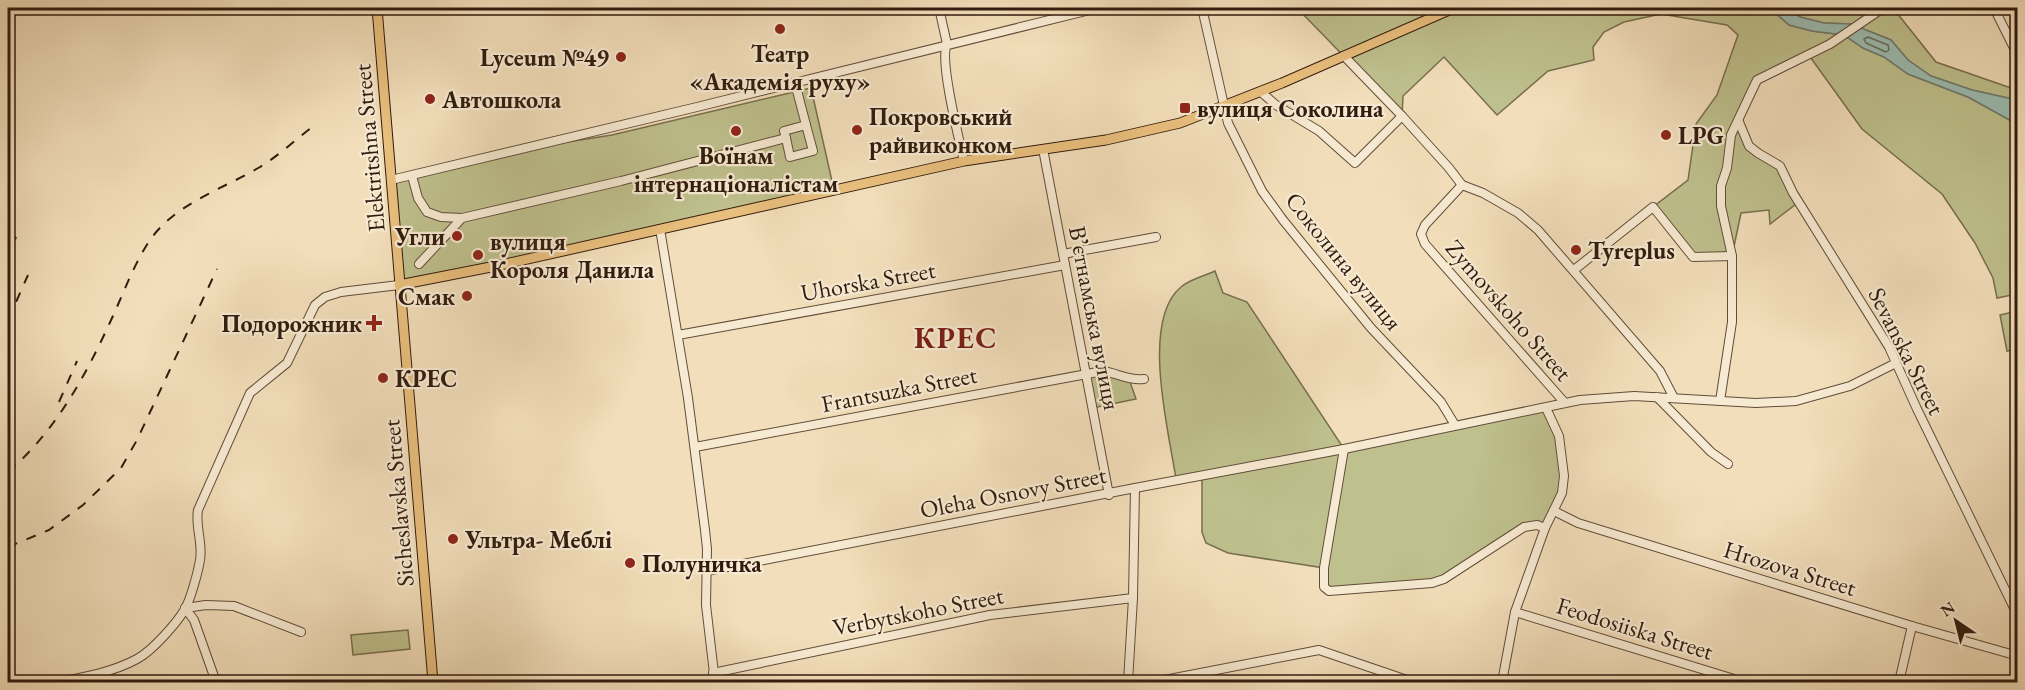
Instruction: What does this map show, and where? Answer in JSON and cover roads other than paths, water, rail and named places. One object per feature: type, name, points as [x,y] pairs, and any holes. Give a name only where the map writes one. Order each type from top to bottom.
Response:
[{"type":"main road","name":"Elektritshna Street","points":[[376,8],[399,285]]},
{"type":"main road","points":[[399,285],[501,266],[964,161],[1138,134],[1180,123],[1261,92],[1454,8]]},
{"type":"main road","name":"Sicheslavska Street","points":[[399,285],[433,682]]},
{"type":"street","points":[[939,8],[947,44],[945,66],[964,161]]},
{"type":"street","points":[[391,180],[1098,8]]},
{"type":"street","name":"Соколина вулиця","points":[[1202,8],[1228,123],[1262,191],[1371,328],[1441,402],[1455,425]]},
{"type":"street","points":[[1720,401],[1732,322],[1732,256],[1721,206],[1720,186],[1726,168],[1731,135],[1758,80],[1830,44],[1883,8]]},
{"type":"street","points":[[1994,8],[2018,56]]},
{"type":"street","points":[[1344,56],[1402,116],[1462,185],[1483,193],[1518,213],[1538,230],[1660,371],[1674,398]]},
{"type":"street","points":[[795,82],[807,124],[813,151],[790,157],[784,131],[807,124]]},
{"type":"street","points":[[1261,92],[1284,111],[1319,131],[1355,163],[1402,116]]},
{"type":"street","name":"Sevanska Street","points":[[1739,122],[1749,146],[1780,166],[1793,193],[1885,339],[2018,616]]},
{"type":"street","points":[[412,176],[418,198],[427,212],[441,217],[462,218],[621,181],[786,138]]},
{"type":"street","name":"Вʼєтнамська вулиця","points":[[1042,149],[1109,495]]},
{"type":"street","name":"Zymovskoho Street","points":[[1462,185],[1425,225],[1422,234],[1425,244],[1565,403]]},
{"type":"street","points":[[1574,270],[1653,207],[1693,257],[1732,256]]},
{"type":"street","points":[[419,264],[462,218]]},
{"type":"street","points":[[660,229],[695,447],[705,530],[706,605],[715,682]]},
{"type":"street","points":[[1063,254],[1156,237]]},
{"type":"street","name":"Uhorska Street","points":[[678,335],[1065,265]]},
{"type":"street","points":[[58,682],[100,674],[138,658],[158,642],[185,608],[202,551],[197,520],[198,510],[250,393],[287,363],[315,305],[321,299],[340,292],[399,285]]},
{"type":"street","points":[[1135,488],[1344,449],[1565,403],[1606,397],[1634,396],[1756,403],[1815,397],[1850,386],[1896,363]]},
{"type":"street","name":"Frantsuzka Street","points":[[695,447],[1103,371],[1117,373],[1129,379],[1144,379]]},
{"type":"street","points":[[1657,397],[1711,452],[1728,464]]},
{"type":"street","points":[[1502,682],[1515,612],[1545,528],[1562,493],[1564,476],[1559,436],[1546,408]]},
{"type":"street","points":[[1344,449],[1324,568],[1324,587],[1329,591],[1432,583],[1444,579],[1524,527],[1537,525],[1545,528]]},
{"type":"street","name":"Oleha Osnovy Street","points":[[707,571],[1109,495],[1135,488],[1133,598],[1128,682]]},
{"type":"street","name":"Hrozova Street","points":[[1554,511],[1578,523],[1912,626],[2018,656]]},
{"type":"street","name":"Verbytskoho Street","points":[[713,673],[990,615],[1133,598]]},
{"type":"street","points":[[185,608],[206,605],[234,606],[301,632]]},
{"type":"street","points":[[185,608],[194,620],[216,682]]},
{"type":"street","name":"Feodosiiska Street","points":[[1515,612],[1743,682]]},
{"type":"street","points":[[1899,682],[1912,626]]},
{"type":"street","points":[[1154,682],[1319,650],[1413,682]]},
{"type":"water","points":[[1770,8],[1785,8],[1800,17],[1824,23],[1851,24],[1891,40],[1908,60],[1931,76],[1972,90],[2017,100],[2017,124],[1968,97],[1908,74],[1884,57],[1863,48],[1844,35],[1789,25]]},
{"type":"railway","points":[[8,472],[41,439],[68,401],[102,339],[139,259],[161,227],[186,206],[267,163],[311,128]]},
{"type":"railway","points":[[8,258],[16,237]]},
{"type":"railway","points":[[8,547],[49,530],[83,505],[121,468],[137,440],[217,269]]},
{"type":"railway","points":[[8,320],[28,275]]},
{"type":"railway","points":[[59,402],[77,361]]},
{"type":"place","name":"Театр «Академія руху»","points":[[780,29]]},
{"type":"place","name":"Lyceum №49","points":[[621,57]]},
{"type":"place","name":"Автошкола","points":[[430,99]]},
{"type":"place","name":"вулиця Соколина","points":[[1185,108]]},
{"type":"place","name":"Покровський райвиконком","points":[[857,130]]},
{"type":"place","name":"Воїнам інтернаціоналістам","points":[[736,131]]},
{"type":"place","name":"LPG","points":[[1666,135]]},
{"type":"place","name":"Угли","points":[[457,236]]},
{"type":"place","name":"Tyreplus","points":[[1576,250]]},
{"type":"place","name":"вулиця Короля Данила","points":[[478,255]]},
{"type":"place","name":"Смак","points":[[467,296]]},
{"type":"place","name":"Подорожник","points":[[374,323]]},
{"type":"place","name":"КРЕС","points":[[383,378]]},
{"type":"place","name":"Ультра- Меблі","points":[[453,539]]},
{"type":"place","name":"Полуничка","points":[[630,563]]},
{"type":"district","name":"КРЕС","points":[[956,337]]}]
